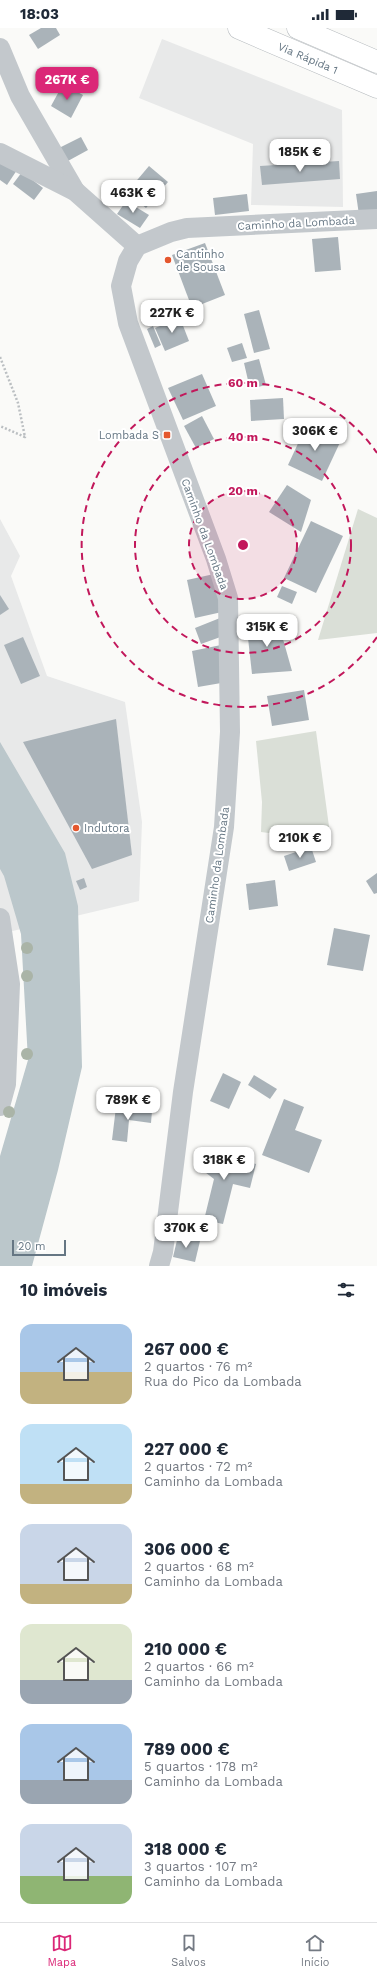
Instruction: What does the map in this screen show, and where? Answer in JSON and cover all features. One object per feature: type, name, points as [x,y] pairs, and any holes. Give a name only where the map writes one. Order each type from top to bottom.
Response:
[{"type":"highway","name":"Via Rápida 1","points":[[239,28],[377,87]]},
{"type":"highway","points":[[298,28],[377,62]]},
{"type":"street","points":[[0,48],[20,96],[75,191]]},
{"type":"street","points":[[0,153],[75,191],[137,246]]},
{"type":"street","name":"Caminho da Lombada","points":[[159,1266],[163,1252],[183,1092],[224,827],[230,732],[228,598],[216,559],[128,323],[121,286],[128,261],[137,246],[171,232],[187,228],[377,219]]},
{"type":"street","points":[[0,918],[10,984],[6,1084],[0,1106]]},
{"type":"path","points":[[0,357],[18,403],[25,438],[0,426]]},
{"type":"shaded area","points":[[162,39],[342,110],[343,207],[251,205],[253,144],[139,98]]},
{"type":"shaded area","points":[[358,509],[377,518],[377,633],[318,640]]},
{"type":"shaded area","points":[[0,519],[20,556],[11,576],[47,676],[125,702],[142,822],[139,901],[0,934]]},
{"type":"shaded area","points":[[316,731],[331,841],[261,832],[262,802],[256,741]]},
{"type":"shaded area","points":[[0,742],[65,853],[78,906],[82,1067],[58,1170],[32,1266],[0,1266],[0,1156],[28,1060],[21,934],[4,876],[0,869]]},
{"type":"building","points":[[41,28],[56,28],[60,35],[38,49],[29,35]]},
{"type":"building","points":[[63,84],[83,95],[71,118],[51,106]]},
{"type":"building","points":[[81,137],[88,150],[66,162],[59,148]]},
{"type":"building","points":[[0,158],[17,170],[7,185],[0,180]]},
{"type":"building","points":[[339,161],[340,179],[262,185],[260,166]]},
{"type":"building","points":[[149,166],[168,182],[146,208],[127,192]]},
{"type":"building","points":[[22,172],[43,188],[34,200],[13,184]]},
{"type":"building","points":[[377,191],[377,212],[359,215],[356,194]]},
{"type":"building","points":[[247,194],[249,211],[215,215],[213,198]]},
{"type":"building","points":[[126,201],[149,215],[140,228],[117,214]]},
{"type":"building","points":[[338,237],[341,270],[315,272],[312,239]]},
{"type":"building","points":[[205,243],[225,295],[192,308],[172,255]]},
{"type":"building","points":[[259,310],[270,349],[254,353],[244,314]]},
{"type":"building","points":[[180,318],[189,341],[165,351],[155,328]]},
{"type":"building","points":[[153,326],[161,345],[155,348],[147,329]]},
{"type":"building","points":[[242,343],[247,358],[232,362],[227,348]]},
{"type":"building","points":[[259,359],[266,385],[250,389],[244,363]]},
{"type":"building","points":[[202,374],[216,406],[183,420],[168,388]]},
{"type":"building","points":[[283,398],[284,419],[251,421],[250,400]]},
{"type":"building","points":[[202,416],[214,439],[196,448],[184,426]]},
{"type":"building","points":[[308,422],[342,438],[322,481],[288,465]]},
{"type":"building","points":[[287,485],[311,500],[301,532],[269,512]]},
{"type":"building","points":[[311,521],[343,536],[316,593],[284,578]]},
{"type":"building","points":[[214,574],[222,612],[195,618],[187,580]]},
{"type":"building","points":[[282,586],[297,592],[292,604],[277,597]]},
{"type":"building","points":[[0,595],[9,609],[0,615]]},
{"type":"building","points":[[220,618],[226,635],[201,644],[195,628]]},
{"type":"building","points":[[246,620],[279,625],[292,671],[252,674]]},
{"type":"building","points":[[23,637],[40,676],[21,684],[4,645]]},
{"type":"building","points":[[221,645],[227,682],[198,687],[192,651]]},
{"type":"building","points":[[304,690],[309,720],[272,726],[267,696]]},
{"type":"building","points":[[116,719],[132,855],[92,869],[23,742]]},
{"type":"building","points":[[311,847],[316,862],[289,871],[284,856]]},
{"type":"building","points":[[377,873],[377,893],[374,894],[366,881]]},
{"type":"building","points":[[84,878],[87,887],[80,890],[76,881]]},
{"type":"building","points":[[275,880],[278,906],[249,910],[246,884]]},
{"type":"building","points":[[334,928],[370,935],[363,971],[327,965]]},
{"type":"building","points":[[223,1073],[241,1082],[229,1109],[210,1101]]},
{"type":"building","points":[[254,1075],[277,1089],[270,1099],[248,1085]]},
{"type":"building","points":[[284,1099],[304,1107],[295,1130],[322,1140],[309,1173],[262,1155]]},
{"type":"building","points":[[116,1107],[152,1111],[151,1123],[129,1120],[127,1142],[112,1140]]},
{"type":"building","points":[[201,1150],[256,1164],[250,1188],[233,1184],[223,1224],[204,1220],[214,1179],[197,1166]]},
{"type":"building","points":[[178,1236],[200,1241],[195,1262],[173,1257]]},
{"type":"place","name":"Cantinho de Sousa","points":[[168,260]]},
{"type":"place","name":"Lombada S","points":[[167,435]]},
{"type":"place","name":"Indutora","points":[[76,828]]}]
